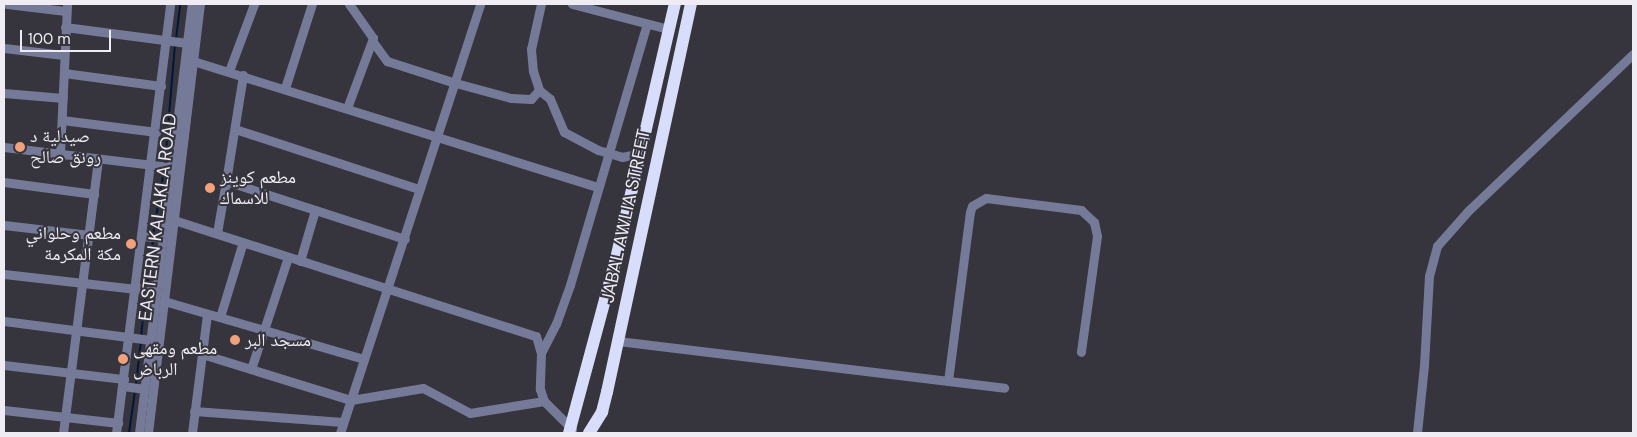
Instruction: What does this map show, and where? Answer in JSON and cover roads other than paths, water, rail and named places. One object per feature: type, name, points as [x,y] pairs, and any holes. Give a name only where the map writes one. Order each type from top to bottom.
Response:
[{"type":"highway","name":"JABAL AWLIA STREET","points":[[571,431],[675,4]]},
{"type":"highway","name":"JABAL AWLIA STREET","points":[[589,433],[602,412],[691,4]]},
{"type":"street","points":[[7,4],[66,7],[60,154]]},
{"type":"street","points":[[116,433],[152,166],[170,4]]},
{"type":"street","name":"EASTERN KALAKLA ROAD","points":[[148,433],[174,220],[176,168],[192,4]]},
{"type":"street","name":"EASTERN KALAKLA ROAD","points":[[140,433],[164,238],[193,60],[200,4]]},
{"type":"street","points":[[229,71],[254,4]]},
{"type":"street","points":[[285,88],[312,4]]},
{"type":"street","points":[[347,108],[373,42],[372,34],[349,4]]},
{"type":"street","points":[[340,433],[480,4]]},
{"type":"street","points":[[542,4],[531,49],[539,90],[550,99],[564,132],[608,152],[630,157],[640,153]]},
{"type":"street","points":[[572,4],[669,29]]},
{"type":"street","points":[[541,353],[556,324],[570,285],[647,24]]},
{"type":"street","points":[[66,27],[187,43]]},
{"type":"street","points":[[373,42],[387,61],[455,83],[511,98],[531,99],[539,90]]},
{"type":"street","points":[[4,48],[64,55]]},
{"type":"street","points":[[1417,433],[1429,276],[1437,246],[1469,210],[1633,54]]},
{"type":"street","points":[[193,60],[598,187]]},
{"type":"street","points":[[64,73],[161,86]]},
{"type":"street","points":[[217,233],[243,75]]},
{"type":"street","points":[[4,93],[63,98]]},
{"type":"street","points":[[62,120],[156,132]]},
{"type":"street","points":[[235,129],[419,189]]},
{"type":"street","points":[[4,147],[176,168]]},
{"type":"street","points":[[63,433],[98,159]]},
{"type":"street","points":[[226,181],[404,239]]},
{"type":"street","points":[[4,182],[94,194]]},
{"type":"street","points":[[948,381],[970,212],[972,206],[986,198],[1081,210],[1094,222],[1097,236],[1082,352]]},
{"type":"street","points":[[300,261],[315,210]]},
{"type":"street","points":[[174,220],[536,336],[541,353],[540,389],[544,401],[571,431]]},
{"type":"street","points":[[4,225],[89,235]]},
{"type":"street","points":[[142,236],[164,238]]},
{"type":"street","points":[[220,318],[243,242]]},
{"type":"street","points":[[251,369],[288,256]]},
{"type":"street","points":[[4,274],[136,289],[158,284]]},
{"type":"street","points":[[164,301],[364,359]]},
{"type":"street","points":[[192,433],[207,314]]},
{"type":"street","points":[[4,320],[151,340]]},
{"type":"street","points":[[618,341],[1004,388]]},
{"type":"street","points":[[202,354],[351,400],[423,388],[470,413],[544,401]]},
{"type":"street","points":[[4,365],[71,373],[123,382],[145,389]]},
{"type":"street","points":[[4,410],[118,423]]},
{"type":"street","points":[[194,411],[343,422]]},
{"type":"waterway","points":[[176,39],[180,4]]},
{"type":"waterway","points":[[165,163],[175,44]]},
{"type":"waterway","points":[[153,235],[164,170]]},
{"type":"waterway","points":[[147,284],[153,240]]},
{"type":"waterway","points":[[141,337],[146,289]]},
{"type":"waterway","points":[[136,384],[141,341]]},
{"type":"waterway","points":[[129,433],[135,391]]},
{"type":"place","name":"صيدلية د رونق صالح","points":[[20,147]]},
{"type":"place","name":"مطعم كوينز للاسماك","points":[[210,188]]},
{"type":"place","name":"مطعم وحلواني مكة المكرمة","points":[[131,244]]},
{"type":"place","name":"مسجد البر","points":[[235,340]]},
{"type":"place","name":"مطعم ومقهى الرباض","points":[[123,359]]}]
